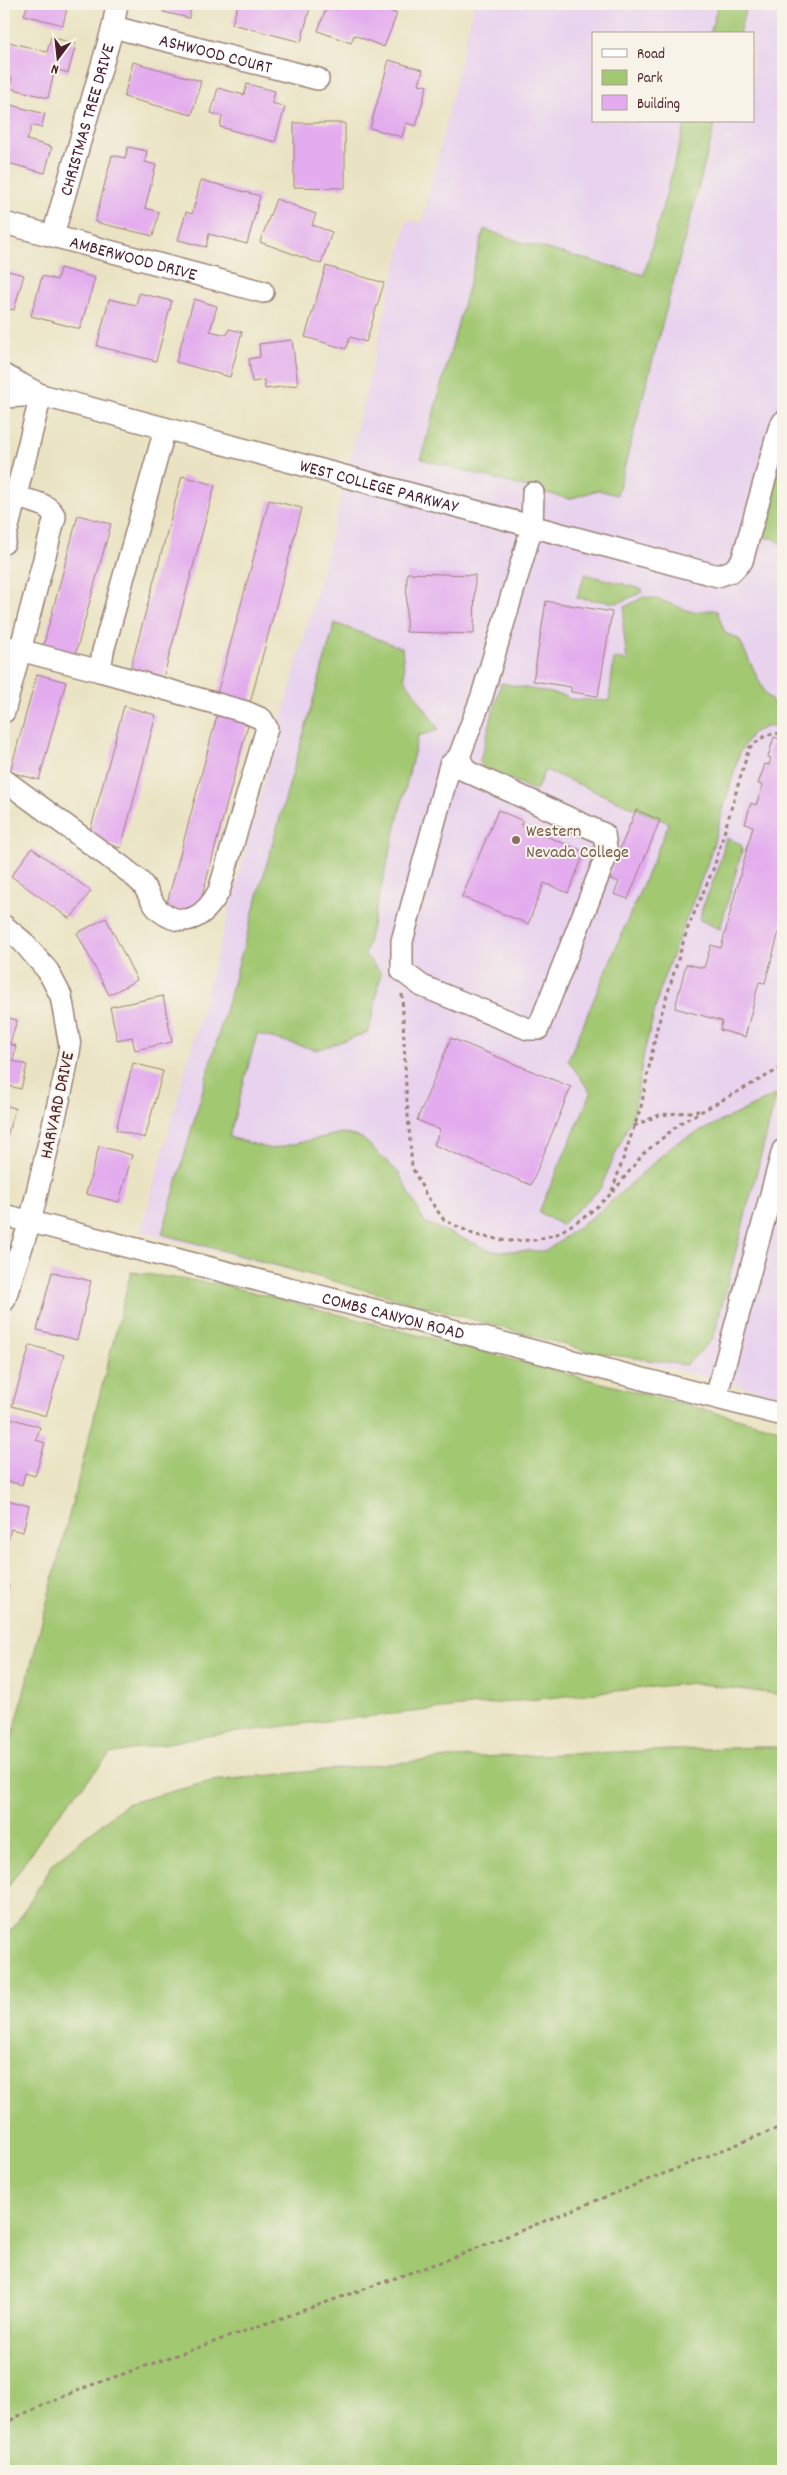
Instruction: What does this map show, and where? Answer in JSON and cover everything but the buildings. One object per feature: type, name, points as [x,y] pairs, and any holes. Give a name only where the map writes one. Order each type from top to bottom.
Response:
[{"type":"street","name":"CHRISTMAS TREE DRIVE","points":[[53,235],[113,27],[117,4]]},
{"type":"street","name":"ASHWOOD COURT","points":[[113,27],[318,79]]},
{"type":"street","name":"AMBERWOOD DRIVE","points":[[4,223],[263,292]]},
{"type":"street","name":"WEST COLLEGE PARKWAY","points":[[4,375],[41,395],[718,576],[732,571],[742,561],[779,429],[783,422]]},
{"type":"street","name":"WEST COLLEGE PARKWAY","points":[[4,397],[41,395]]},
{"type":"street","points":[[4,543],[41,395]]},
{"type":"street","points":[[100,671],[103,651],[165,429]]},
{"type":"street","points":[[459,757],[466,771],[604,834],[607,854],[538,1029],[528,1029],[422,986],[402,971],[402,941],[450,765],[459,757],[482,696],[532,527],[533,493]]},
{"type":"street","points":[[4,712],[12,648],[55,518],[52,511],[44,506],[16,497]]},
{"type":"street","points":[[4,780],[125,869],[142,884],[159,911],[185,920],[202,915],[211,906],[219,891],[266,728],[262,719],[246,712],[12,648]]},
{"type":"street","name":"HARVARD DRIVE","points":[[4,926],[22,941],[48,971],[61,996],[70,1046],[30,1222],[4,1301]]},
{"type":"street","points":[[716,1397],[782,1161]]},
{"type":"street","name":"COMBS CANYON ROAD","points":[[4,1215],[783,1415]]},
{"type":"path","points":[[611,1194],[641,1107],[657,1028],[687,930],[714,867],[749,748],[766,735],[783,733]]},
{"type":"path","points":[[402,971],[406,1088],[412,1167],[426,1195],[444,1220],[475,1235],[507,1241],[535,1240],[557,1234],[586,1216],[611,1194],[642,1154],[682,1122],[783,1067]]},
{"type":"path","points":[[634,1126],[659,1115],[702,1110]]},
{"type":"path","points":[[4,2426],[16,2417],[86,2386],[452,2258],[783,2126]]},
{"type":"shaded area","name":"Western Nevada College","points":[[474,4],[783,4],[783,1397],[141,1232],[330,542],[407,220],[422,223]]},
{"type":"green space","points":[[718,4],[747,4],[740,32],[711,32]]},
{"type":"green space","points":[[686,122],[716,122],[617,495],[598,490],[569,499],[421,459],[484,229],[525,243],[644,275]]},
{"type":"green space","points":[[783,459],[782,545],[775,539],[760,537],[781,460]]},
{"type":"green space","points":[[585,574],[642,589],[643,592],[618,603],[577,598]]},
{"type":"green space","points":[[643,597],[658,599],[686,610],[700,612],[717,611],[725,633],[739,639],[765,693],[783,714],[783,725],[766,727],[752,733],[740,752],[707,865],[662,982],[644,1053],[634,1112],[600,1189],[561,1225],[539,1212],[591,1093],[568,1060],[669,823],[545,770],[536,791],[482,767],[480,760],[501,683],[566,696],[569,699],[609,701],[614,658],[627,661],[623,624],[625,607]]},
{"type":"green space","points":[[335,623],[402,648],[405,679],[439,730],[418,736],[365,955],[381,973],[369,1032],[317,1050],[257,1034],[229,1137],[271,1149],[342,1133],[362,1138],[399,1173],[424,1222],[492,1251],[546,1251],[604,1208],[674,1144],[777,1094],[713,1339],[686,1365],[591,1352],[162,1234]]},
{"type":"green space","points":[[726,838],[741,844],[742,851],[720,929],[700,920],[702,909],[718,869]]},
{"type":"green space","points":[[131,1272],[225,1285],[783,1430],[783,1695],[693,1683],[325,1721],[200,1737],[110,1754],[52,1822],[4,1893],[4,1771]]},
{"type":"green space","points":[[783,1747],[783,2471],[4,2471],[4,1943],[54,1862],[126,1804],[211,1781],[449,1758]]},
{"type":"place","name":"Western Nevada College","points":[[516,840]]}]
